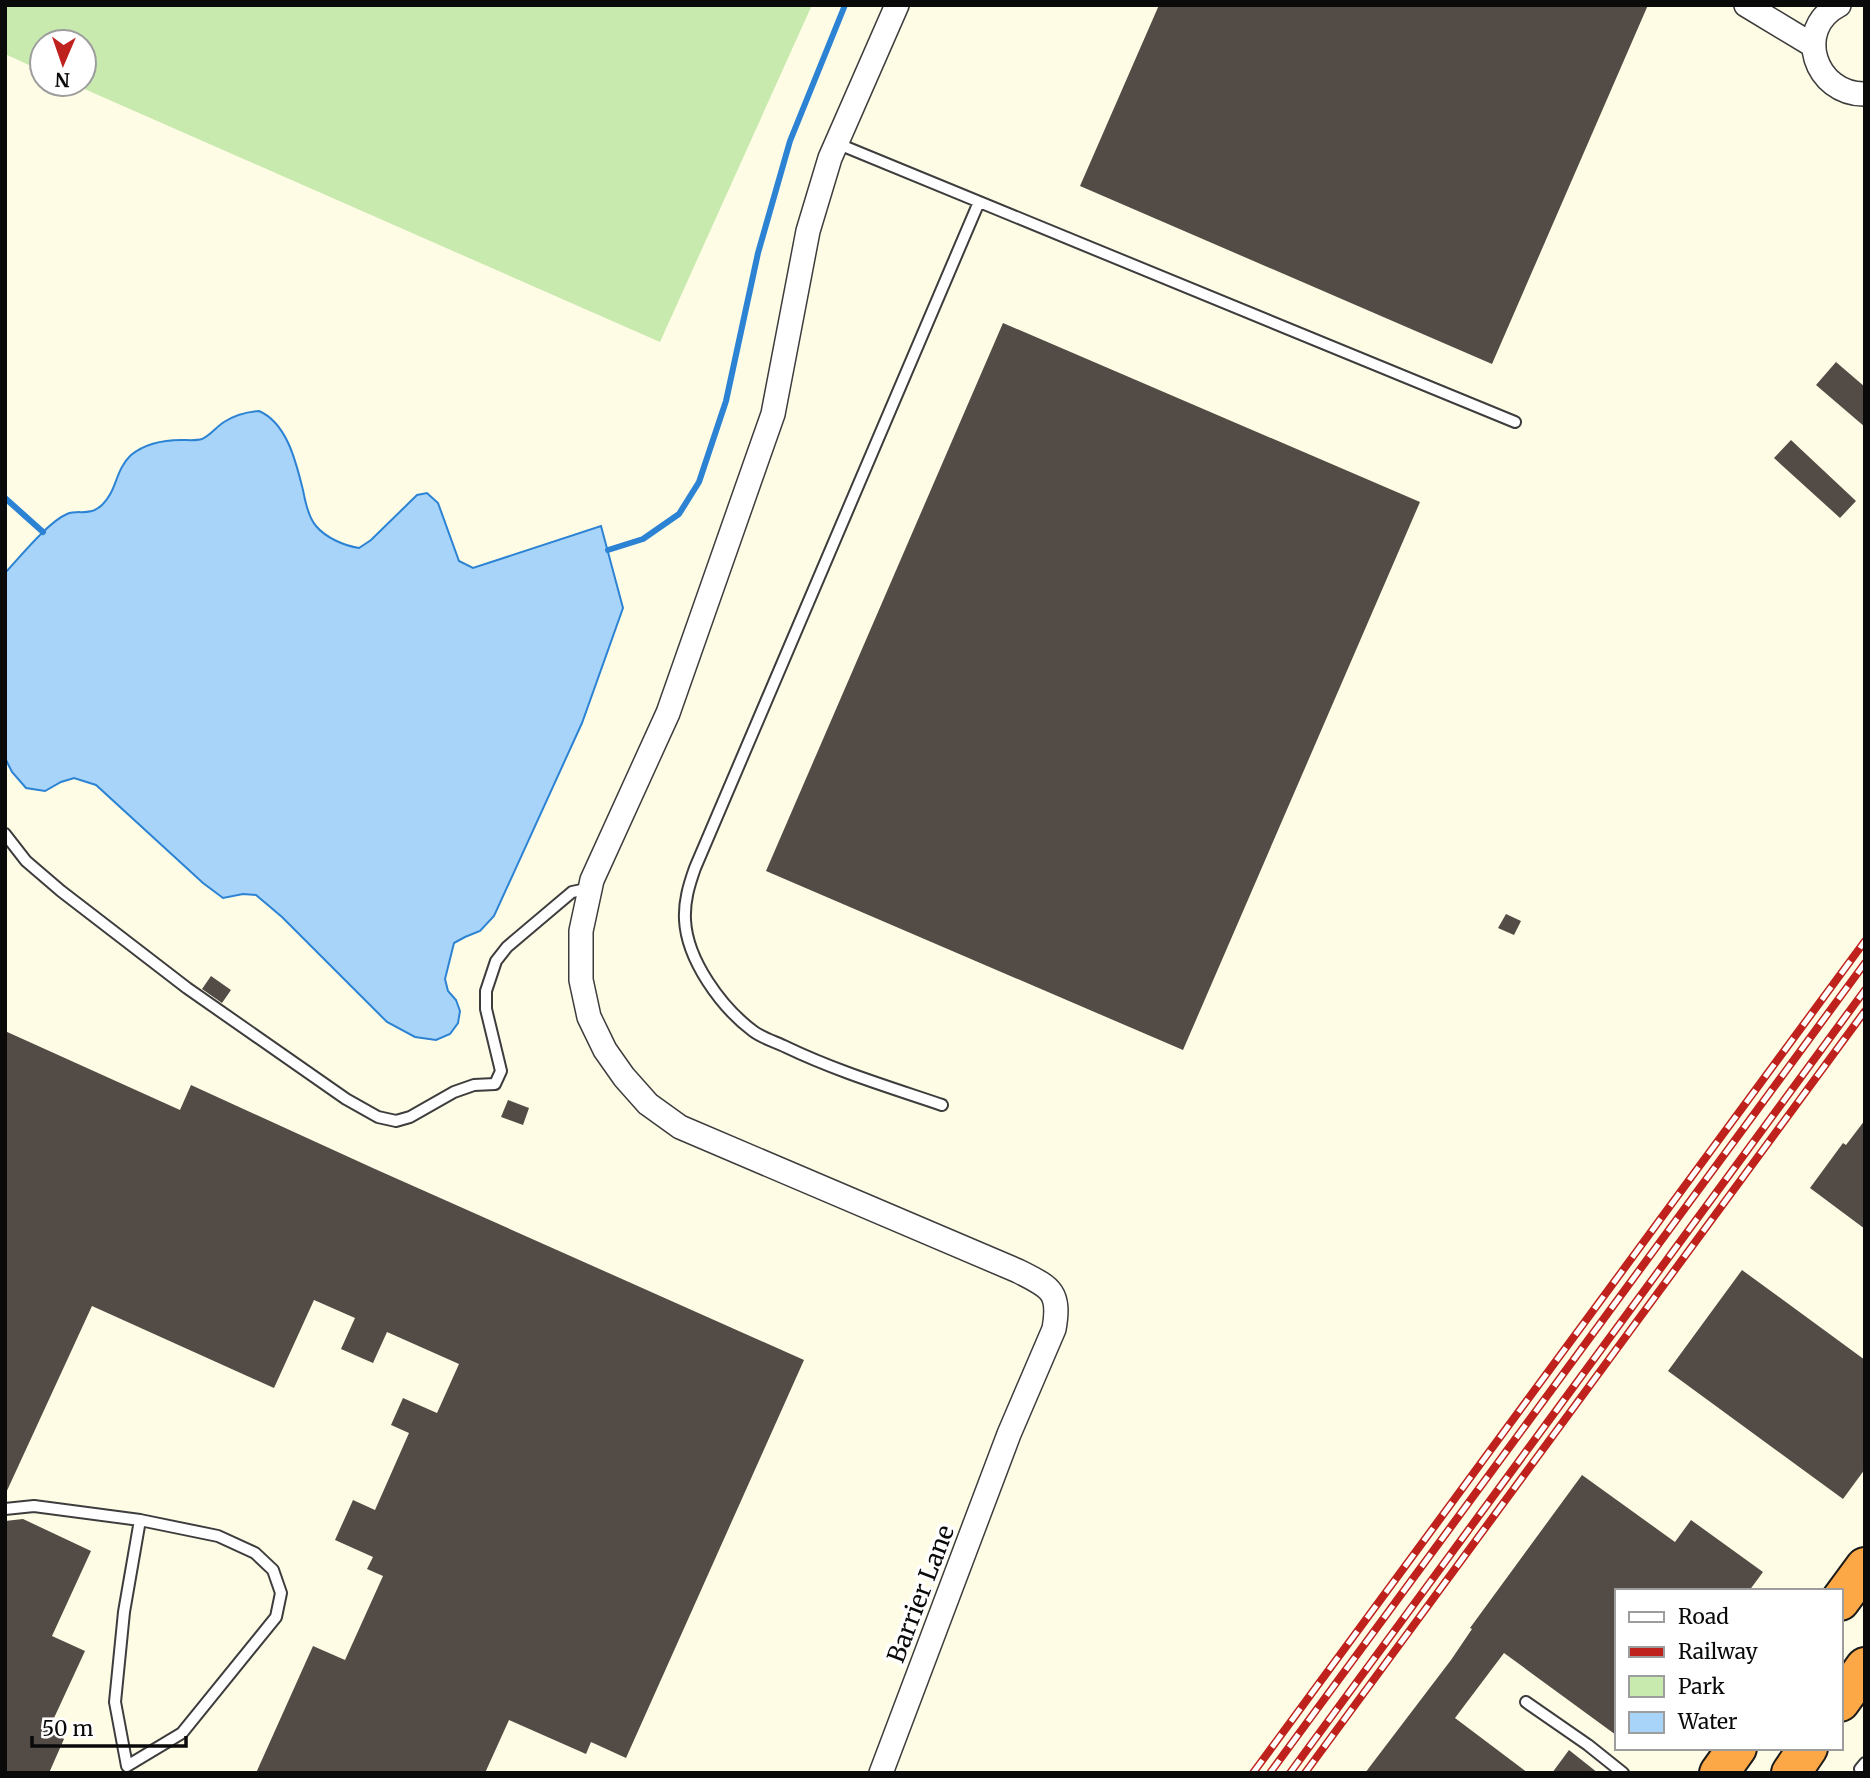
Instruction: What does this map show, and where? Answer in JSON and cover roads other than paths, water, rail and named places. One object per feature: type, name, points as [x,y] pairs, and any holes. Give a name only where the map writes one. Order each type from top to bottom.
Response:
[{"type":"highway","points":[[1842,1598],[1865,1567]]},
{"type":"highway","points":[[1842,1699],[1865,1667]]},
{"type":"street","points":[[591,888],[592,880],[668,713],[773,414],[808,231],[830,158],[897,5]]},
{"type":"street","points":[[1746,5],[1814,46]]},
{"type":"street","points":[[1831,6],[1815,35],[1814,51],[1818,66],[1827,79],[1840,89],[1865,94]]},
{"type":"street","name":"Barrier Lane","points":[[591,888],[581,931],[581,980],[589,1017],[605,1050],[648,1104],[680,1127],[1018,1271],[1044,1284],[1054,1296],[1057,1311],[1054,1329],[1009,1434],[881,1773]]},
{"type":"lane","points":[[836,143],[1515,422]]},
{"type":"lane","points":[[942,1105],[821,1064],[754,1032],[724,1006],[690,948],[685,921],[686,896],[695,868],[979,202]]},
{"type":"lane","points":[[5,834],[26,861],[61,891],[187,988],[346,1099],[378,1117],[397,1121],[474,1085],[495,1084],[501,1071],[486,1009],[485,991],[495,961],[507,947],[572,892],[591,888]]},
{"type":"lane","points":[[5,1509],[34,1506],[140,1520],[218,1536],[254,1553],[273,1570],[281,1593],[276,1617],[182,1733],[125,1769],[115,1702],[124,1612],[140,1520]]},
{"type":"lane","points":[[1526,1702],[1623,1773]]},
{"type":"water","points":[[259,411],[277,424],[289,444],[313,522],[336,541],[359,548],[371,540],[417,495],[427,493],[438,503],[459,561],[473,568],[601,526],[623,608],[582,723],[494,916],[480,931],[454,943],[445,979],[448,991],[456,1000],[460,1011],[458,1023],[450,1034],[436,1040],[415,1037],[387,1022],[282,917],[256,895],[243,894],[223,898],[96,785],[74,778],[45,791],[26,788],[12,772],[5,758],[5,573],[34,540],[59,518],[71,513],[93,511],[102,505],[111,493],[126,461],[137,451],[161,442],[202,439],[232,417]]},
{"type":"waterway","points":[[608,550],[643,539],[679,514],[699,482],[726,401],[758,253],[790,141],[845,5]]},
{"type":"waterway","points":[[5,498],[43,532]]},
{"type":"railway","points":[[1253,1773],[1865,941]]},
{"type":"railway","points":[[1270,1773],[1865,963]]},
{"type":"railway","points":[[1290,1773],[1865,990]]},
{"type":"railway","points":[[1305,1773],[1865,1011]]}]
